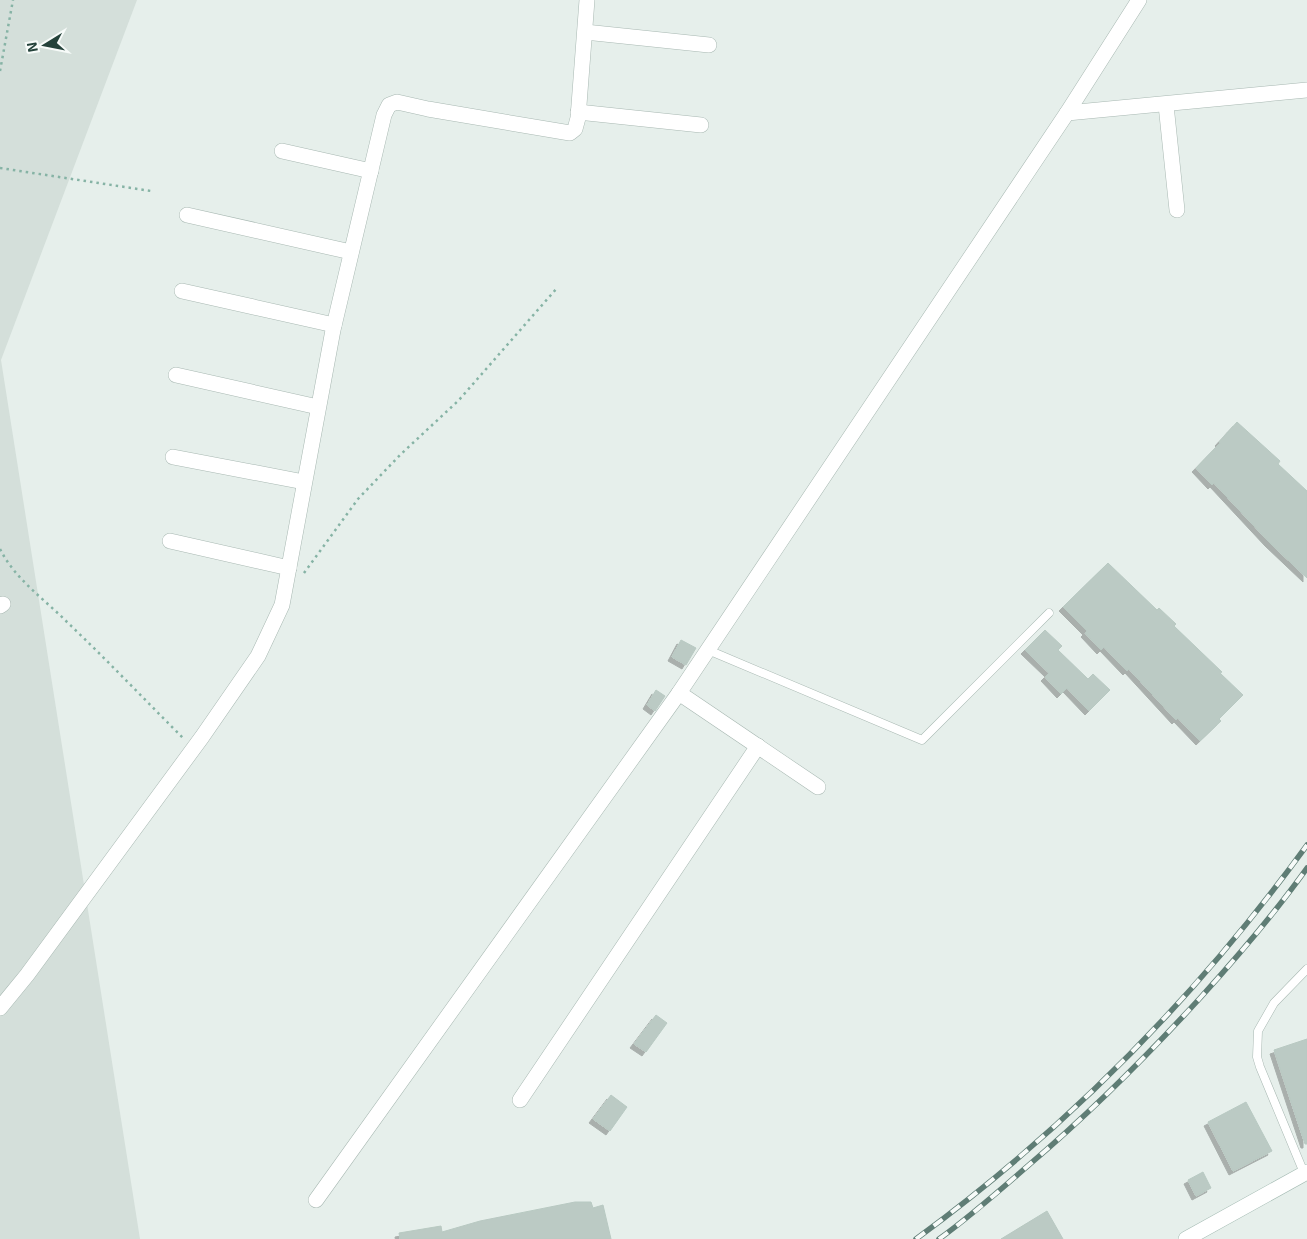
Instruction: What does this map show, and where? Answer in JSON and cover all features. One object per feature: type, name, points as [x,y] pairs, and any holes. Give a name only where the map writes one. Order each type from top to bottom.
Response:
[{"type":"street","points":[[0,1008],[33,967],[193,749],[258,656],[282,605],[334,324],[384,115],[389,106],[397,102],[570,133],[575,129],[578,112],[588,0]]},
{"type":"street","points":[[316,1200],[679,693],[1067,113],[1140,0]]},
{"type":"street","points":[[585,32],[709,45]]},
{"type":"street","points":[[1067,113],[1307,90]]},
{"type":"street","points":[[1166,104],[1177,210]]},
{"type":"street","points":[[578,112],[702,125]]},
{"type":"street","points":[[282,151],[371,171]]},
{"type":"street","points":[[187,215],[351,252]]},
{"type":"street","points":[[182,291],[334,324]]},
{"type":"street","points":[[176,375],[318,407]]},
{"type":"street","points":[[173,457],[304,482]]},
{"type":"street","points":[[170,541],[289,568]]},
{"type":"street","points":[[679,693],[818,787]]},
{"type":"street","points":[[520,1100],[758,746]]},
{"type":"street","points":[[1186,1239],[1306,1172]]},
{"type":"lane","points":[[708,650],[922,740],[1050,613]]},
{"type":"lane","points":[[1306,1172],[1257,1057],[1258,1032],[1274,1003],[1307,969]]},
{"type":"path","points":[[0,71],[13,0]]},
{"type":"path","points":[[0,168],[151,191]]},
{"type":"path","points":[[304,573],[358,498],[400,455],[459,400],[557,288]]},
{"type":"path","points":[[0,549],[7,562],[26,585],[66,621],[193,749]]},
{"type":"shaded area","points":[[0,0],[137,0],[1,360],[140,1239],[0,1239]]},
{"type":"building","points":[[1237,422],[1280,461],[1278,464],[1307,491],[1307,578],[1269,542],[1214,483],[1212,485],[1196,468]]},
{"type":"building","points":[[1108,563],[1157,610],[1159,608],[1176,624],[1174,626],[1243,695],[1219,719],[1221,721],[1200,741],[1178,718],[1176,720],[1129,669],[1127,671],[1104,647],[1101,650],[1085,633],[1087,631],[1063,607]]},
{"type":"building","points":[[1045,630],[1062,646],[1058,650],[1088,679],[1093,674],[1110,690],[1089,711],[1067,688],[1061,694],[1045,677],[1049,673],[1025,650]]},
{"type":"building","points":[[681,640],[696,648],[686,665],[672,657]]},
{"type":"building","points":[[656,690],[665,696],[655,711],[647,705]]},
{"type":"building","points":[[656,1015],[667,1023],[646,1052],[634,1044]]},
{"type":"building","points":[[1307,1039],[1307,1144],[1305,1144],[1274,1050]]},
{"type":"building","points":[[611,1095],[627,1107],[610,1131],[593,1119]]},
{"type":"building","points":[[1246,1102],[1272,1151],[1233,1171],[1208,1122]]},
{"type":"building","points":[[1203,1172],[1211,1188],[1196,1196],[1188,1180]]},
{"type":"building","points":[[575,1202],[591,1202],[593,1208],[603,1205],[611,1239],[400,1239],[399,1233],[441,1226],[442,1232],[480,1221]]},
{"type":"building","points":[[1047,1211],[1063,1239],[1001,1239]]},
{"type":"railway","points":[[916,1239],[1025,1152],[1077,1106],[1127,1057],[1175,1007],[1221,954],[1307,845]]},
{"type":"railway","points":[[939,1239],[985,1203],[1053,1144],[1139,1062],[1229,966],[1307,868]]}]
